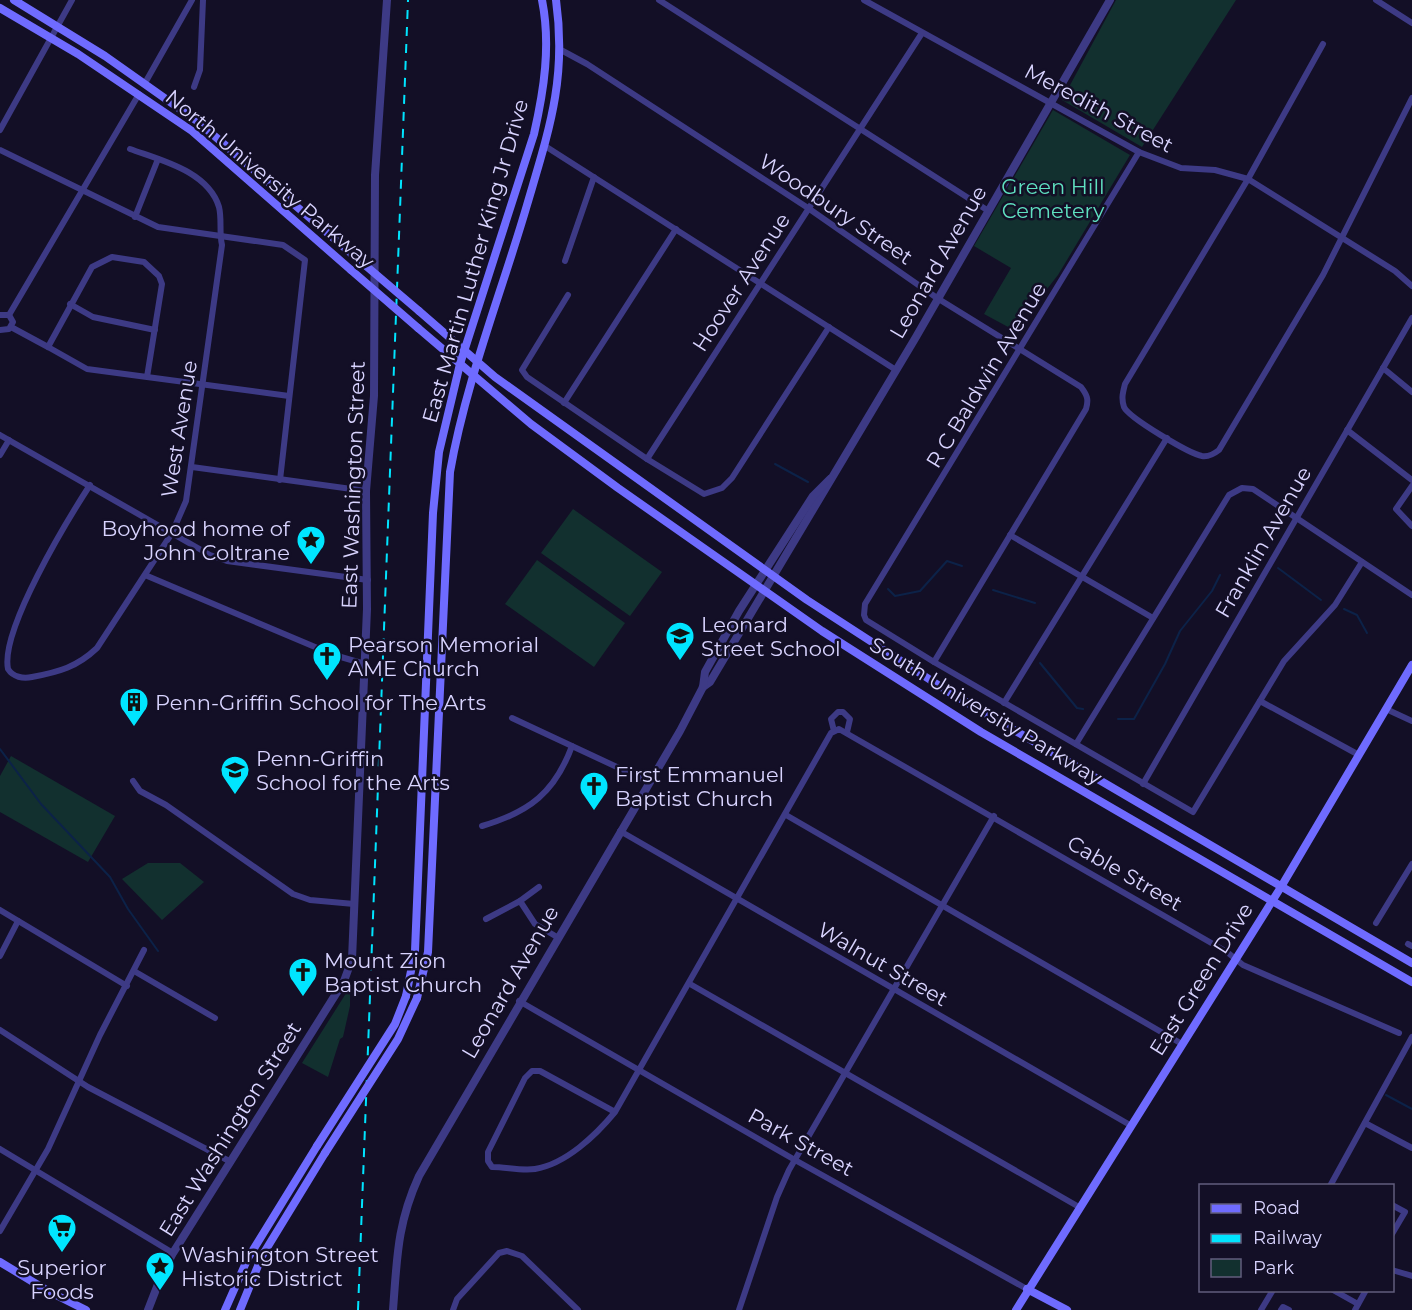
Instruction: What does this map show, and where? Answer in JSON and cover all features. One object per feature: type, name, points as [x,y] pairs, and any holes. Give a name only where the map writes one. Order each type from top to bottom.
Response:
[{"type":"main road","name":"North University Parkway","points":[[14,0],[57,25],[145,83],[206,128],[478,363]]},
{"type":"main road","name":"East Martin Luther King Jr Drive","points":[[225,1310],[248,1258],[395,1024],[406,996],[415,951],[433,513],[439,452],[459,364],[523,170],[542,96],[546,37],[542,0]]},
{"type":"main road","name":"East Martin Luther King Jr Drive","points":[[240,1310],[262,1256],[398,1039],[417,998],[428,952],[450,472],[464,406],[545,146],[558,87],[561,50],[555,0]]},
{"type":"main road","name":"North University Parkway","points":[[0,8],[139,94],[192,131],[474,376]]},
{"type":"main road","name":"South University Parkway","points":[[478,363],[558,424],[770,575],[949,692],[1412,963]]},
{"type":"main road","name":"South University Parkway","points":[[474,376],[531,424],[618,488],[831,637],[970,726],[1412,982]]},
{"type":"main road","name":"East Green Drive","points":[[1016,1310],[1027,1289],[1272,902],[1412,665]]},
{"type":"main road","points":[[0,1262],[48,1291],[86,1310]]},
{"type":"main road","name":"Park Street","points":[[1027,1289],[1067,1310]]},
{"type":"street","points":[[0,130],[72,0]]},
{"type":"street","points":[[145,83],[192,0]]},
{"type":"street","points":[[194,87],[200,70],[203,0]]},
{"type":"street","name":"East Washington Street","points":[[148,1310],[173,1253],[348,974],[352,959],[368,580],[366,491],[374,396],[375,175],[387,0]]},
{"type":"street","points":[[659,0],[987,210]]},
{"type":"street","name":"Leonard Avenue","points":[[703,687],[710,682],[765,591],[770,575],[896,370],[1110,0]]},
{"type":"street","points":[[1376,0],[1412,23]]},
{"type":"street","name":"Meredith Street","points":[[868,1],[1139,152],[1181,168],[1215,170],[1248,179],[1343,236],[1395,271],[1412,286]]},
{"type":"street","name":"Hoover Avenue","points":[[647,459],[922,33]]},
{"type":"street","points":[[1323,44],[1248,179],[1125,384],[1122,396],[1125,407],[1131,415],[1167,438],[1200,456],[1210,455],[1219,450],[1238,421],[1343,236],[1412,98]]},
{"type":"street","name":"Woodbury Street","points":[[561,50],[587,64],[808,208],[937,298],[1081,387],[1088,400],[1086,409],[1010,535]]},
{"type":"street","points":[[9,315],[139,94]]},
{"type":"street","points":[[545,146],[896,370]]},
{"type":"street","name":"West Avenue","points":[[90,485],[37,569],[11,616],[4,642],[5,660],[11,673],[26,678],[65,671],[85,660],[97,648],[172,533],[186,501],[220,270],[222,245],[219,207],[212,192],[197,177],[130,149]]},
{"type":"street","points":[[0,150],[80,191],[158,227],[283,246],[298,254],[306,262],[280,480]]},
{"type":"street","name":"R C Baldwin Avenue","points":[[934,662],[870,624],[864,615],[865,604],[1139,152]]},
{"type":"street","points":[[135,217],[158,159]]},
{"type":"street","points":[[565,261],[594,177]]},
{"type":"street","points":[[564,403],[676,229]]},
{"type":"street","points":[[48,347],[92,267],[112,257],[144,262],[159,276],[162,284],[147,377]]},
{"type":"street","points":[[568,295],[522,369],[527,377],[697,492],[716,491],[732,478],[829,327]]},
{"type":"street","points":[[70,304],[93,317],[155,330]]},
{"type":"street","points":[[0,315],[9,315]]},
{"type":"street","points":[[1,332],[11,327],[13,322],[9,315]]},
{"type":"street","name":"Franklin Avenue","points":[[1143,784],[1412,318]]},
{"type":"street","points":[[11,327],[87,369],[289,396]]},
{"type":"street","points":[[1383,368],[1412,392]]},
{"type":"street","points":[[1347,430],[1412,480]]},
{"type":"street","points":[[0,435],[210,555],[227,561],[368,580]]},
{"type":"street","points":[[1004,703],[1167,438]]},
{"type":"street","points":[[0,455],[9,440]]},
{"type":"street","points":[[192,467],[366,491]]},
{"type":"street","points":[[1412,486],[1396,509],[1412,526]]},
{"type":"street","points":[[1076,744],[1229,495],[1236,490],[1253,489],[1412,595]]},
{"type":"street","points":[[1153,618],[1010,535],[934,662],[1143,784],[1195,811],[1284,661],[1335,605],[1362,562]]},
{"type":"street","points":[[145,575],[334,655],[365,663]]},
{"type":"street","name":"Leonard Avenue","points":[[393,1310],[398,1232],[419,1176],[519,1001],[649,782],[703,687],[705,672],[756,584],[770,575]]},
{"type":"street","points":[[1260,701],[1359,755]]},
{"type":"street","points":[[1386,709],[1412,721]]},
{"type":"street","points":[[615,1112],[540,1071],[532,1071],[525,1078],[488,1152],[488,1161],[492,1167],[536,1169],[553,1163],[599,1132],[615,1112],[836,730],[831,719],[838,712],[843,712],[850,719],[847,732]]},
{"type":"street","points":[[512,718],[649,782]]},
{"type":"street","name":"Cable Street","points":[[836,730],[847,732],[994,816],[1253,969],[1399,1033]]},
{"type":"street","points":[[482,826],[522,810],[545,795],[564,767],[572,746]]},
{"type":"street","points":[[133,781],[140,791],[166,805],[293,894],[309,900],[354,904]]},
{"type":"street","points":[[786,815],[1182,1044]]},
{"type":"street","points":[[739,1310],[777,1197],[795,1160],[994,816]]},
{"type":"street","name":"Walnut Street","points":[[620,831],[1131,1125]]},
{"type":"street","points":[[1376,923],[1412,864]]},
{"type":"street","points":[[486,919],[520,901],[539,887]]},
{"type":"street","points":[[520,901],[535,924],[557,938]]},
{"type":"street","points":[[0,910],[127,986]]},
{"type":"street","points":[[0,956],[18,921]]},
{"type":"street","points":[[0,1231],[36,1170],[81,1081],[100,1035],[144,950]]},
{"type":"street","points":[[134,971],[215,1018]]},
{"type":"street","points":[[690,984],[1079,1207]]},
{"type":"street","name":"Park Street","points":[[519,1001],[795,1160],[1027,1289]]},
{"type":"street","points":[[0,1030],[81,1081],[231,1162]]},
{"type":"street","points":[[1331,1184],[1412,1037]]},
{"type":"street","points":[[1365,1123],[1412,1148]]},
{"type":"street","points":[[0,1149],[173,1253]]},
{"type":"street","points":[[1394,1206],[1409,1214],[1394,1232]]},
{"type":"street","points":[[453,1310],[457,1299],[499,1252],[507,1251],[522,1256],[578,1310]]},
{"type":"street","points":[[1394,1271],[1412,1276]]},
{"type":"street","points":[[1261,1310],[1272,1292]]},
{"type":"street","points":[[1336,1292],[1357,1307],[1365,1292]]},
{"type":"street","points":[[1281,1310],[1283,1307],[1289,1310]]},
{"type":"green space","name":"Green Hill Cemetery","points":[[1116,0],[1236,0],[1142,147],[1062,100]]},
{"type":"green space","name":"Green Hill Cemetery","points":[[1053,110],[1130,155],[1058,275],[1040,298],[1031,293],[1010,328],[984,314],[1011,268],[974,246]]},
{"type":"green space","points":[[573,509],[662,572],[630,616],[541,553]]},
{"type":"green space","points":[[537,560],[625,623],[594,667],[505,604]]},
{"type":"green space","points":[[11,756],[115,816],[88,862],[0,812],[0,776]]},
{"type":"green space","points":[[148,863],[180,863],[204,882],[162,920],[122,879]]},
{"type":"green space","points":[[350,987],[350,1006],[343,1037],[340,1039],[328,1077],[302,1063]]},
{"type":"waterway","points":[[775,464],[808,482]]},
{"type":"waterway","points":[[888,589],[895,596],[920,591],[947,561],[962,566]]},
{"type":"waterway","points":[[1278,568],[1321,600]]},
{"type":"waterway","points":[[1118,719],[1134,719],[1165,664],[1180,631],[1212,591],[1220,575]]},
{"type":"waterway","points":[[993,590],[1035,603]]},
{"type":"waterway","points":[[1344,609],[1357,615],[1367,633]]},
{"type":"waterway","points":[[1040,663],[1077,708],[1083,709]]},
{"type":"waterway","points":[[0,749],[41,804],[110,877],[128,909],[158,951]]},
{"type":"waterway","points":[[1386,1095],[1412,1109]]},
{"type":"railway","points":[[358,1310],[408,0]]},
{"type":"place","name":"Boyhood home of John Coltrane","points":[[311,566]]},
{"type":"place","name":"Leonard Street School","points":[[680,662]]},
{"type":"place","name":"Pearson Memorial AME Church","points":[[327,682]]},
{"type":"place","name":"Penn-Griffin School for The Arts","points":[[134,728]]},
{"type":"place","name":"Penn-Griffin School for the Arts","points":[[235,796]]},
{"type":"place","name":"First Emmanuel Baptist Church","points":[[594,812]]},
{"type":"place","name":"Mount Zion Baptist Church","points":[[303,998]]},
{"type":"place","name":"Superior Foods","points":[[62,1254]]},
{"type":"place","name":"Washington Street Historic District","points":[[160,1292]]}]
